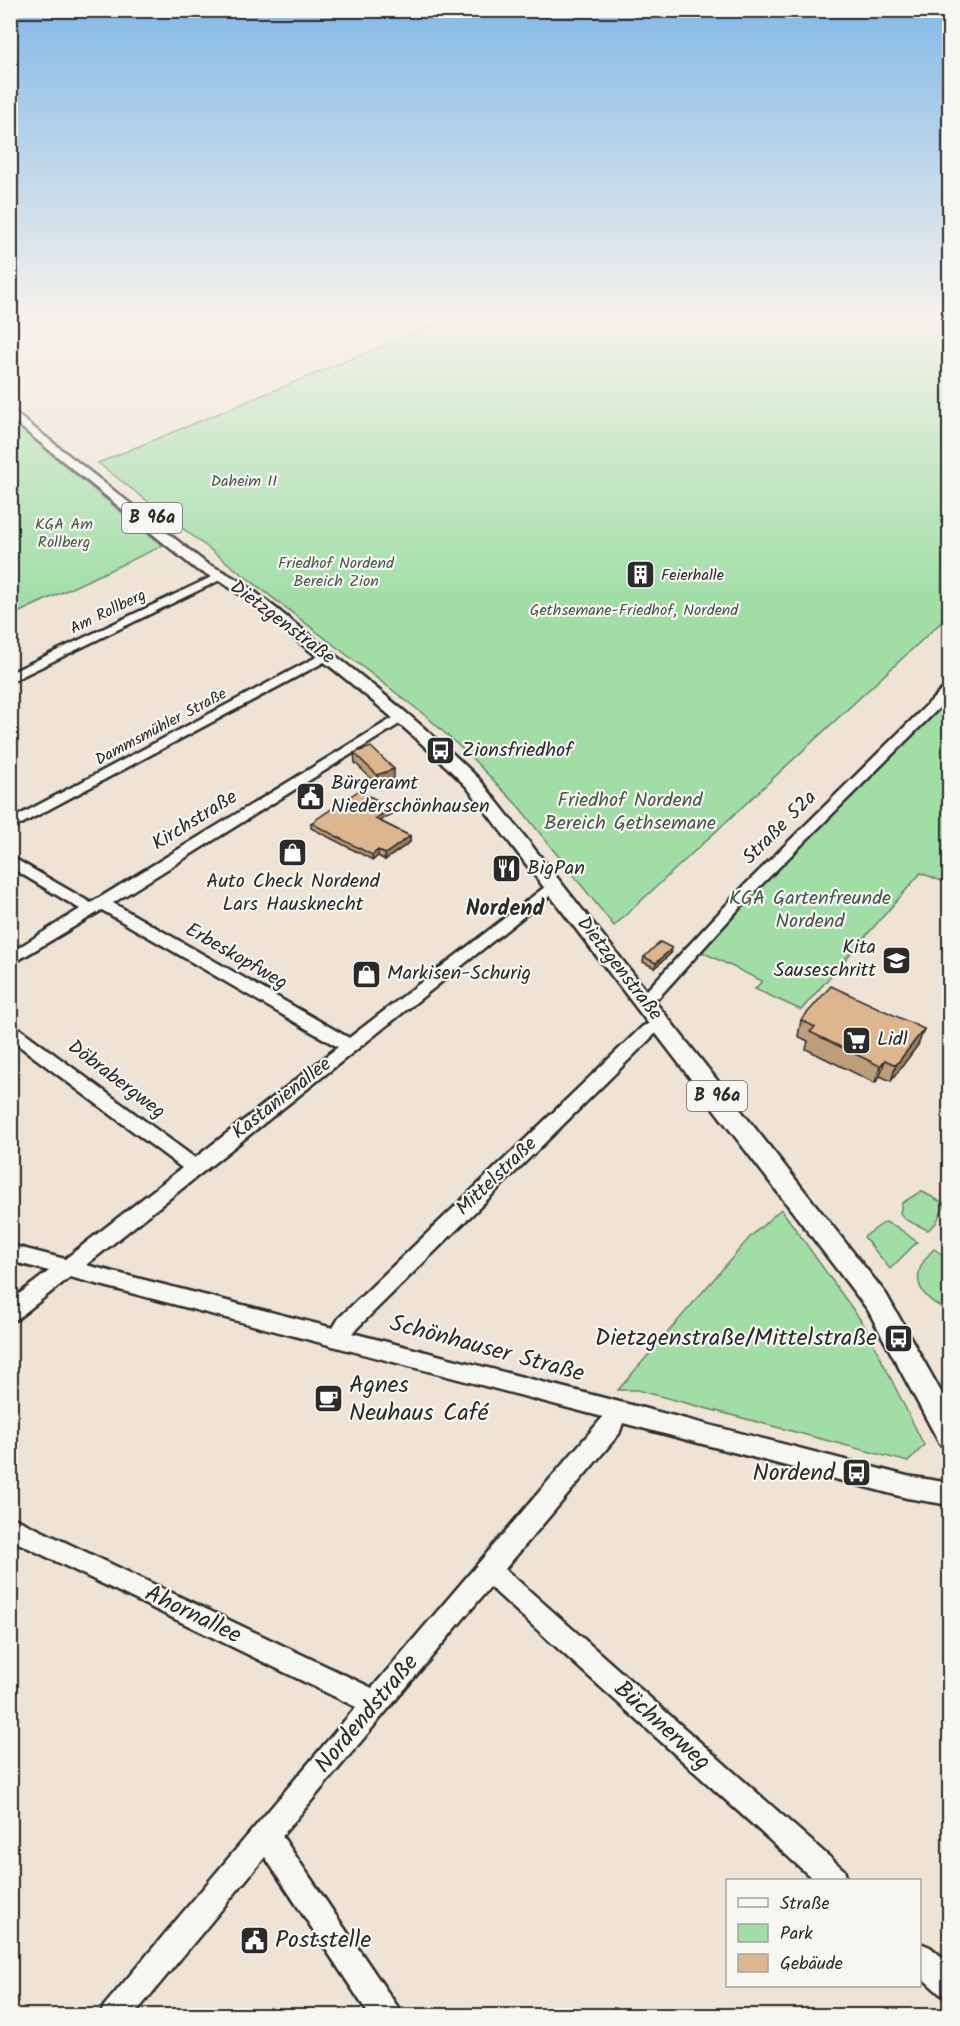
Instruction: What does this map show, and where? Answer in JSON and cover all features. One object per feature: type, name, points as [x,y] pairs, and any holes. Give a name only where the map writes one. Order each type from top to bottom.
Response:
[{"type":"main road","name":"Dietzgenstraße","points":[[11,413],[86,468],[210,564],[216,573],[244,591],[326,656],[401,717],[473,783],[877,1302],[950,1435]]},
{"type":"main road","name":"Dietzgenstraße","points":[[21,413],[86,468]]},
{"type":"street","name":"Am Rollberg","points":[[10,678],[216,573]]},
{"type":"street","name":"Dammsmühler Straße","points":[[10,826],[326,656]]},
{"type":"street","name":"Straße 52a","points":[[640,996],[653,993],[751,887],[950,689]]},
{"type":"street","name":"Kirchstraße","points":[[10,960],[401,717]]},
{"type":"street","name":"Erbeskopfweg","points":[[10,860],[350,1046]]},
{"type":"street","name":"Kastanienallee","points":[[10,1313],[555,886]]},
{"type":"street","name":"Mittelstraße","points":[[338,1338],[346,1324],[640,1038],[649,1030],[662,1025]]},
{"type":"street","name":"Döbrabergweg","points":[[10,1030],[194,1167]]},
{"type":"street","name":"Schönhauser Straße","points":[[10,1253],[907,1486],[950,1494]]},
{"type":"street","name":"Nordendstraße","points":[[114,2016],[611,1427],[615,1411]]},
{"type":"street","name":"Ahornallee","points":[[10,1527],[376,1703]]},
{"type":"street","name":"Büchnerweg","points":[[489,1571],[832,1879]]},
{"type":"street","points":[[266,1834],[387,2016]]},
{"type":"street","points":[[921,1958],[950,1984]]},
{"type":"green space","name":"Gethsemane-Friedhof, Nordend","points":[[220,413],[949,413],[949,615],[614,926],[519,807],[470,756],[426,716],[98,463]]},
{"type":"green space","name":"KGA Am Rollberg","points":[[11,421],[162,546],[11,616]]},
{"type":"green space","name":"KGA Gartenfreunde Nordend","points":[[949,689],[949,884],[921,873],[801,1010],[755,989],[762,981],[698,950]]},
{"type":"green space","points":[[921,1191],[945,1204],[936,1223],[928,1230],[906,1220],[900,1213],[902,1203]]},
{"type":"green space","points":[[781,1209],[864,1325],[924,1445],[908,1462],[637,1390],[618,1390],[751,1236]]},
{"type":"green space","points":[[885,1222],[897,1227],[917,1242],[890,1269],[864,1237]]},
{"type":"green space","points":[[934,1249],[949,1259],[949,1311],[930,1300],[920,1285],[920,1268]]},
{"type":"building","points":[[371,747],[394,769],[377,775],[354,753]]},
{"type":"building","points":[[358,791],[392,807],[375,819],[410,836],[385,854],[378,850],[372,855],[311,823]]},
{"type":"building","points":[[660,942],[672,948],[656,963],[644,957]]},
{"type":"building","name":"Lidl","points":[[831,986],[924,1029],[896,1065],[885,1060],[880,1066],[810,1032],[815,1027],[801,1020]]},
{"type":"place","name":"Feierhalle","points":[[640,575]]},
{"type":"place","name":"Zionsfriedhof","points":[[441,751]]},
{"type":"place","name":"Bürgeramt Niederschönhausen","points":[[310,796]]},
{"type":"place","name":"Auto Check Nordend Lars Hausknecht","points":[[293,852]]},
{"type":"place","name":"BigPan","points":[[506,869]]},
{"type":"place","name":"Kita Sauseschritt","points":[[897,960]]},
{"type":"place","name":"Markisen-Schurig","points":[[366,974]]},
{"type":"place","name":"Lidl","points":[[856,1040]]},
{"type":"place","name":"Dietzgenstraße/Mittelstraße","points":[[898,1338]]},
{"type":"place","name":"Agnes Neuhaus Café","points":[[328,1399]]},
{"type":"place","name":"Nordend","points":[[856,1473]]},
{"type":"place","name":"Poststelle","points":[[254,1940]]},
{"type":"district","name":"Nordend","points":[[505,909]]},
{"type":"park label","name":"Daheim II","points":[[244,481]]},
{"type":"park label","name":"Friedhof Nordend Bereich Zion","points":[[336,572]]},
{"type":"park label","name":"Friedhof Nordend Bereich Gethsemane","points":[[630,812]]}]
